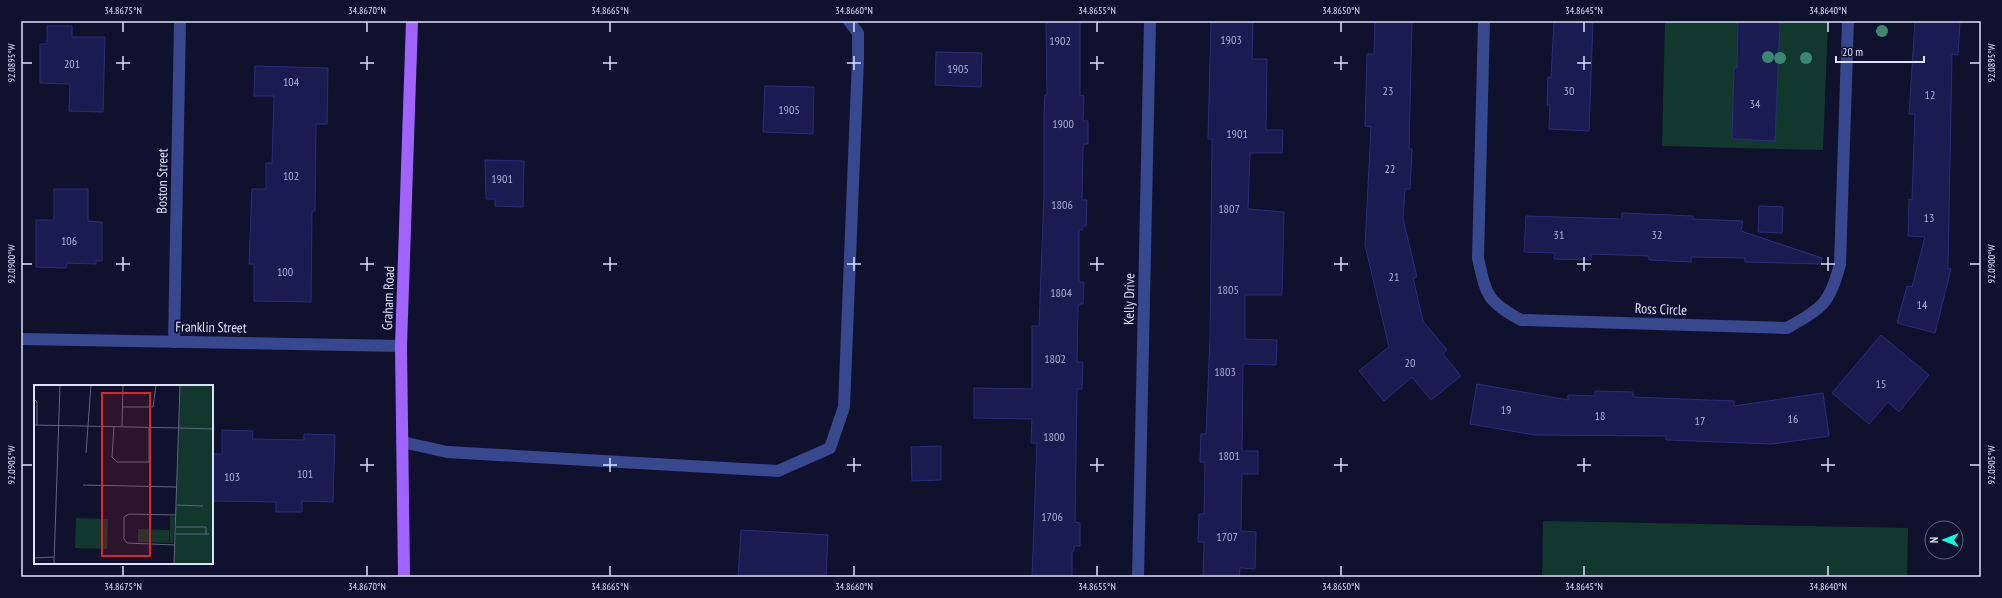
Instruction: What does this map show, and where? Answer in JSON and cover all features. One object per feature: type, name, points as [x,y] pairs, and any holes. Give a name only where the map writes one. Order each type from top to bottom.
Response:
[{"type":"main road","name":"Graham Road","points":[[404,577],[401,346],[412,21]]},
{"type":"street","name":"Boston Street","points":[[174,342],[180,21]]},
{"type":"street","points":[[402,442],[447,452],[778,471],[830,448],[844,407],[858,59],[858,33],[849,21]]},
{"type":"street","name":"Kelly Drive","points":[[1138,577],[1150,21]]},
{"type":"street","name":"Ross Circle","points":[[1484,21],[1478,258],[1486,291],[1499,308],[1521,320],[1787,328],[1816,312],[1825,303],[1834,288],[1840,264],[1848,21]]},
{"type":"street","name":"Franklin Street","points":[[21,339],[401,346]]},
{"type":"green space","points":[[1665,21],[1738,21],[1738,44],[1779,46],[1780,21],[1828,21],[1823,150],[1662,146]]},
{"type":"green space","points":[[1543,521],[1908,528],[1907,577],[1542,577]]},
{"type":"building","points":[[1046,21],[1080,21],[1080,95],[1084,96],[1083,121],[1088,121],[1088,144],[1084,144],[1083,148],[1082,200],[1087,200],[1086,226],[1083,226],[1082,230],[1079,230],[1079,282],[1084,282],[1083,304],[1079,304],[1078,308],[1077,362],[1083,362],[1082,389],[1077,389],[1075,522],[1080,523],[1080,546],[1074,546],[1074,551],[1072,551],[1072,577],[1032,577],[1037,443],[1031,443],[1032,419],[974,418],[974,388],[1032,389],[1032,326],[1039,326],[1044,195],[1044,114],[1045,95],[1047,95]]},
{"type":"building","points":[[1211,21],[1253,21],[1252,59],[1267,59],[1266,130],[1283,130],[1282,153],[1250,153],[1248,209],[1284,212],[1282,295],[1245,295],[1245,339],[1277,340],[1276,365],[1243,364],[1242,451],[1258,451],[1258,474],[1242,474],[1241,531],[1256,532],[1255,569],[1240,568],[1239,577],[1203,577],[1204,542],[1198,542],[1199,514],[1204,514],[1205,462],[1200,462],[1201,434],[1206,434],[1210,338],[1212,139],[1208,139]]},
{"type":"building","points":[[1375,21],[1412,21],[1409,149],[1412,149],[1410,189],[1405,189],[1403,219],[1417,277],[1413,278],[1423,321],[1447,350],[1443,354],[1461,376],[1431,400],[1412,377],[1384,401],[1359,371],[1389,347],[1365,245],[1371,127],[1365,126],[1367,54],[1374,54]]},
{"type":"building","points":[[1554,21],[1593,21],[1589,131],[1549,129],[1550,105],[1547,105],[1548,77],[1551,78]]},
{"type":"building","points":[[1738,21],[1780,21],[1775,141],[1732,139],[1734,68],[1737,68]]},
{"type":"building","points":[[1915,21],[1960,21],[1958,55],[1952,54],[1948,268],[1951,269],[1935,333],[1897,323],[1907,286],[1912,287],[1925,237],[1908,236],[1909,199],[1912,200],[1915,114],[1909,114]]},
{"type":"building","points":[[47,26],[72,26],[72,37],[105,37],[103,112],[69,111],[70,84],[40,83],[40,44],[47,44]]},
{"type":"building","points":[[936,52],[982,53],[981,87],[935,85]]},
{"type":"building","points":[[255,66],[328,68],[327,124],[316,124],[315,211],[312,211],[311,302],[254,301],[254,264],[249,264],[252,189],[266,189],[266,163],[272,163],[274,96],[254,96]]},
{"type":"building","points":[[765,86],[814,87],[813,134],[763,132]]},
{"type":"building","points":[[485,160],[524,161],[523,207],[495,206],[495,199],[486,199]]},
{"type":"building","points":[[54,189],[88,189],[88,221],[102,222],[102,261],[96,261],[96,264],[67,263],[66,268],[36,267],[36,220],[54,220]]},
{"type":"building","points":[[1759,206],[1783,207],[1782,233],[1758,232]]},
{"type":"building","points":[[1622,213],[1693,216],[1693,219],[1743,221],[1741,231],[1822,258],[1821,264],[1745,262],[1745,258],[1691,257],[1691,262],[1649,260],[1649,256],[1591,254],[1591,260],[1554,259],[1555,253],[1524,252],[1526,216],[1622,219]]},
{"type":"building","points":[[1881,335],[1929,375],[1899,412],[1888,402],[1869,424],[1832,393]]},
{"type":"building","points":[[1477,384],[1568,400],[1568,395],[1595,396],[1595,391],[1633,392],[1633,397],[1734,401],[1734,406],[1823,393],[1829,436],[1772,444],[1666,440],[1666,436],[1535,435],[1470,424]]},
{"type":"building","points":[[222,430],[253,431],[252,439],[304,440],[304,434],[335,435],[333,502],[302,501],[302,512],[276,512],[276,502],[213,501],[213,454],[222,454]]},
{"type":"building","points":[[941,446],[941,480],[912,481],[911,447]]},
{"type":"building","points":[[741,530],[828,535],[826,577],[738,577]]}]
